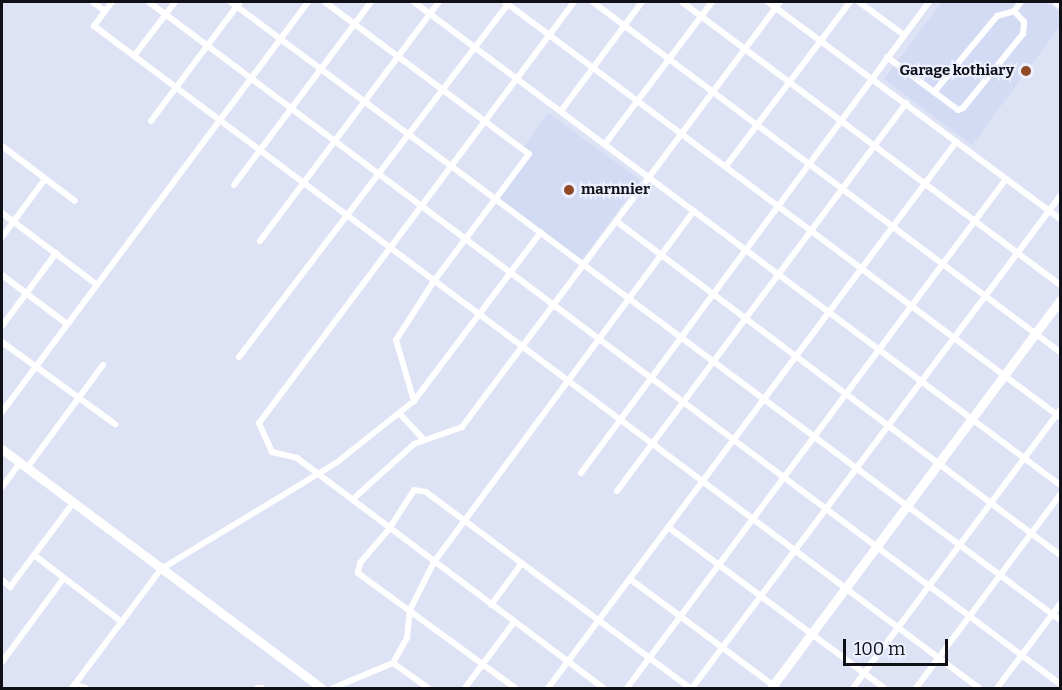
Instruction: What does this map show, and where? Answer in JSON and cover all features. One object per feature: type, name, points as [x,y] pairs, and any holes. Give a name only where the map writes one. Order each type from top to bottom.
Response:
[{"type":"main road","points":[[773,688],[1060,300]]},
{"type":"main road","points":[[2,449],[322,688]]},
{"type":"street","points":[[93,2],[105,11]]},
{"type":"street","points":[[112,2],[94,26],[979,688]]},
{"type":"street","points":[[149,2],[1060,684]]},
{"type":"street","points":[[134,56],[175,2]]},
{"type":"street","points":[[231,2],[239,4],[280,39],[1060,620]]},
{"type":"street","points":[[2,412],[308,2]]},
{"type":"street","points":[[325,2],[529,154],[434,281],[396,340],[414,401]]},
{"type":"street","points":[[234,185],[371,2]]},
{"type":"street","points":[[414,2],[476,46],[1060,485]]},
{"type":"street","points":[[260,242],[439,2]]},
{"type":"street","points":[[239,357],[348,217],[507,2],[912,306],[1060,414],[853,688]]},
{"type":"street","points":[[574,2],[259,423],[272,453],[293,456],[317,476],[354,499],[390,529],[603,688]]},
{"type":"street","points":[[593,2],[1060,352]]},
{"type":"street","points":[[561,111],[642,2]]},
{"type":"street","points":[[682,2],[1060,285]]},
{"type":"street","points":[[605,144],[712,2]]},
{"type":"street","points":[[768,2],[777,4],[871,79],[1060,219]]},
{"type":"street","points":[[726,166],[850,2]]},
{"type":"street","points":[[859,2],[904,35]]},
{"type":"street","points":[[581,473],[649,376],[929,2]]},
{"type":"street","points":[[934,92],[996,16],[1014,10],[1021,2]]},
{"type":"street","points":[[151,121],[239,4]]},
{"type":"street","points":[[354,499],[423,439],[462,427],[777,4]]},
{"type":"street","points":[[887,57],[958,110],[968,105],[1023,34],[1024,22],[1014,10]]},
{"type":"street","points":[[617,491],[906,103]]},
{"type":"street","points":[[548,688],[956,142]]},
{"type":"street","points":[[2,146],[75,201]]},
{"type":"street","points":[[2,237],[45,179]]},
{"type":"street","points":[[627,688],[1006,179]]},
{"type":"street","points":[[515,688],[357,570],[390,529],[414,490],[420,488],[464,519],[691,688],[1060,196]]},
{"type":"street","points":[[333,688],[393,663],[407,638],[410,610],[434,562],[694,211]]},
{"type":"street","points":[[2,213],[96,284]]},
{"type":"street","points":[[616,221],[1060,555]]},
{"type":"street","points":[[73,687],[161,569],[317,476],[414,401],[541,232]]},
{"type":"street","points":[[2,326],[56,253]]},
{"type":"street","points":[[2,275],[67,324]]},
{"type":"street","points":[[2,342],[78,400],[115,424]]},
{"type":"street","points":[[2,487],[78,400],[103,365]]},
{"type":"street","points":[[400,414],[423,439]]},
{"type":"street","points":[[916,688],[1060,495]]},
{"type":"street","points":[[2,580],[10,587],[73,503]]},
{"type":"street","points":[[668,527],[884,688]]},
{"type":"street","points":[[34,555],[122,622]]},
{"type":"street","points":[[491,604],[522,562]]},
{"type":"street","points":[[2,662],[64,578]]},
{"type":"street","points":[[630,579],[773,688]]},
{"type":"street","points":[[997,688],[1060,604]]},
{"type":"street","points":[[465,688],[514,622]]},
{"type":"street","points":[[393,663],[428,688]]},
{"type":"street","points":[[73,687],[86,688]]},
{"type":"street","points":[[257,688],[262,688]]},
{"type":"shaded area","points":[[942,2],[1046,2],[1060,13],[1060,26],[972,145],[884,79]]},
{"type":"shaded area","name":"marnnier","points":[[548,113],[640,180],[582,260],[498,200],[528,158],[520,152]]},
{"type":"place","name":"Garage kothiary","points":[[1026,71]]},
{"type":"place","name":"marnnier","points":[[569,190]]}]
